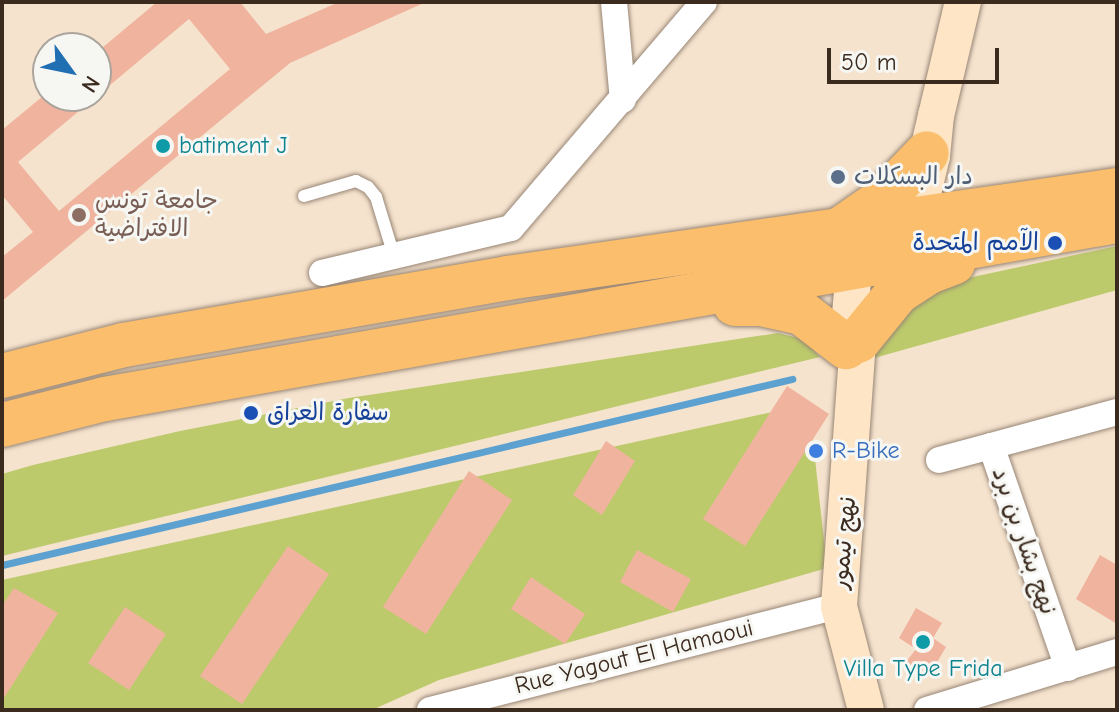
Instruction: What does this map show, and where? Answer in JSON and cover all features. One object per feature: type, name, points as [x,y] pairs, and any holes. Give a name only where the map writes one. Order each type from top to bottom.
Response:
[{"type":"highway","points":[[878,241],[881,201],[932,141],[953,189],[977,199],[1012,222]]},
{"type":"highway","points":[[669,303],[761,304],[791,309],[814,321],[854,353],[898,292],[929,272],[1012,222],[1117,192]]},
{"type":"highway","points":[[2,425],[105,399],[669,303],[878,241],[1062,208],[1117,192]]},
{"type":"highway","points":[[2,376],[124,345],[507,278],[878,241],[1012,222],[1117,221]]},
{"type":"highway","points":[[570,318],[615,302],[847,255],[878,241]]},
{"type":"street","points":[[614,2],[623,100]]},
{"type":"street","points":[[322,273],[511,228],[704,2]]},
{"type":"street","name":"نهج تيمور","points":[[866,710],[839,606],[854,353],[878,241],[921,202],[963,2]]},
{"type":"street","name":"نهج بشار بن برد","points":[[1068,668],[991,446],[1117,412]]},
{"type":"street","points":[[939,460],[991,446]]},
{"type":"street","name":"Rue Yagout El Hamaoui","points":[[430,710],[839,606]]},
{"type":"street","points":[[927,710],[1117,652]]},
{"type":"lane","points":[[304,196],[356,181],[368,187],[376,197],[394,256]]},
{"type":"green space","points":[[1117,246],[1117,290],[867,360],[926,287]]},
{"type":"green space","points":[[778,333],[803,339],[820,357],[2,556],[2,474],[33,465],[180,431],[349,398]]},
{"type":"green space","points":[[809,404],[827,568],[439,680],[372,710],[2,710],[2,580]]},
{"type":"building","name":"batiment J","points":[[157,2],[240,2],[266,34],[339,2],[426,2],[290,63],[2,301],[2,257],[33,232],[2,195],[2,130],[32,105],[32,112],[78,112],[18,162],[59,211],[230,69],[189,19],[112,83],[112,40]]},
{"type":"building","points":[[787,386],[829,414],[745,546],[703,519]]},
{"type":"building","points":[[606,441],[635,461],[602,515],[573,495]]},
{"type":"building","points":[[469,471],[512,500],[426,634],[383,607]]},
{"type":"building","points":[[288,546],[329,574],[242,704],[200,676]]},
{"type":"building","points":[[637,550],[691,579],[673,612],[620,582]]},
{"type":"building","points":[[1100,555],[1117,565],[1117,624],[1076,599]]},
{"type":"building","points":[[531,577],[585,614],[565,644],[511,609]]},
{"type":"building","points":[[14,588],[58,613],[2,701],[2,606]]},
{"type":"building","points":[[125,607],[166,634],[129,690],[88,663]]},
{"type":"building","name":"Villa Type Frida","points":[[916,608],[942,623],[933,638],[946,647],[929,676],[906,662],[916,649],[899,638]]},
{"type":"waterway","points":[[2,565],[792,379]]},
{"type":"place","name":"batiment J","points":[[163,146]]},
{"type":"place","name":"دار البسكلات","points":[[838,177]]},
{"type":"place","name":"جامعة تونس الافتراضية","points":[[79,215]]},
{"type":"place","name":"الآمم المتحدة","points":[[1055,243]]},
{"type":"place","name":"سفارة العراق","points":[[251,413]]},
{"type":"place","name":"R-Bike","points":[[816,451]]},
{"type":"place","name":"Villa Type Frida","points":[[923,642]]}]
